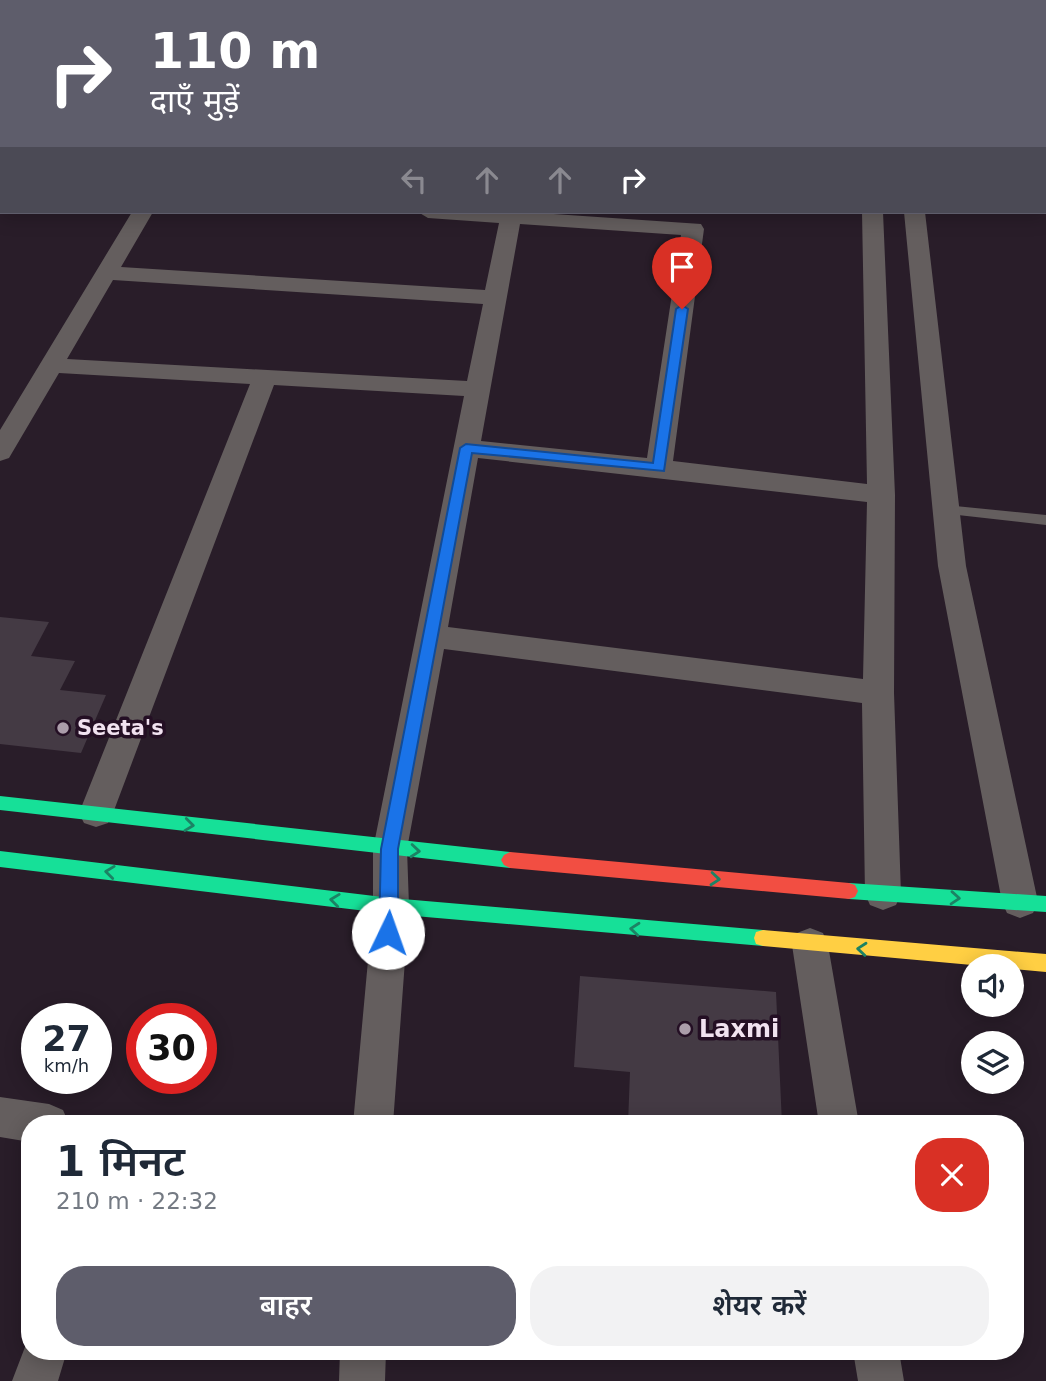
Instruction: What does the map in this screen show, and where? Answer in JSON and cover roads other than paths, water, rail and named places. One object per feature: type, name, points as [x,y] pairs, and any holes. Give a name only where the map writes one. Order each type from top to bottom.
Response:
[{"type":"street","points":[[2,445],[141,214]]},
{"type":"street","points":[[470,214],[694,220],[659,468]]},
{"type":"street","points":[[873,214],[881,495],[878,693],[883,894]]},
{"type":"street","points":[[0,803],[390,849],[883,894],[1033,903],[951,566],[914,214]]},
{"type":"street","points":[[374,1115],[391,906],[390,849],[511,216]]},
{"type":"street","points":[[105,273],[495,298]]},
{"type":"street","points":[[51,365],[478,389]]},
{"type":"street","points":[[96,813],[265,376]]},
{"type":"street","points":[[466,448],[881,495]]},
{"type":"street","points":[[430,636],[878,693]]},
{"type":"street","points":[[0,859],[391,906],[810,945],[1046,963]]},
{"type":"street","points":[[810,945],[838,1115]]},
{"type":"street","points":[[0,1117],[21,1120]]},
{"type":"street","points":[[35,1381],[41,1360]]},
{"type":"street","points":[[362,1381],[363,1360]]},
{"type":"street","points":[[878,1360],[881,1381]]},
{"type":"lane","points":[[945,510],[1046,520]]},
{"type":"place","name":"Seeta's","points":[[63,728]]},
{"type":"place","name":"Laxmi","points":[[685,1029]]}]
